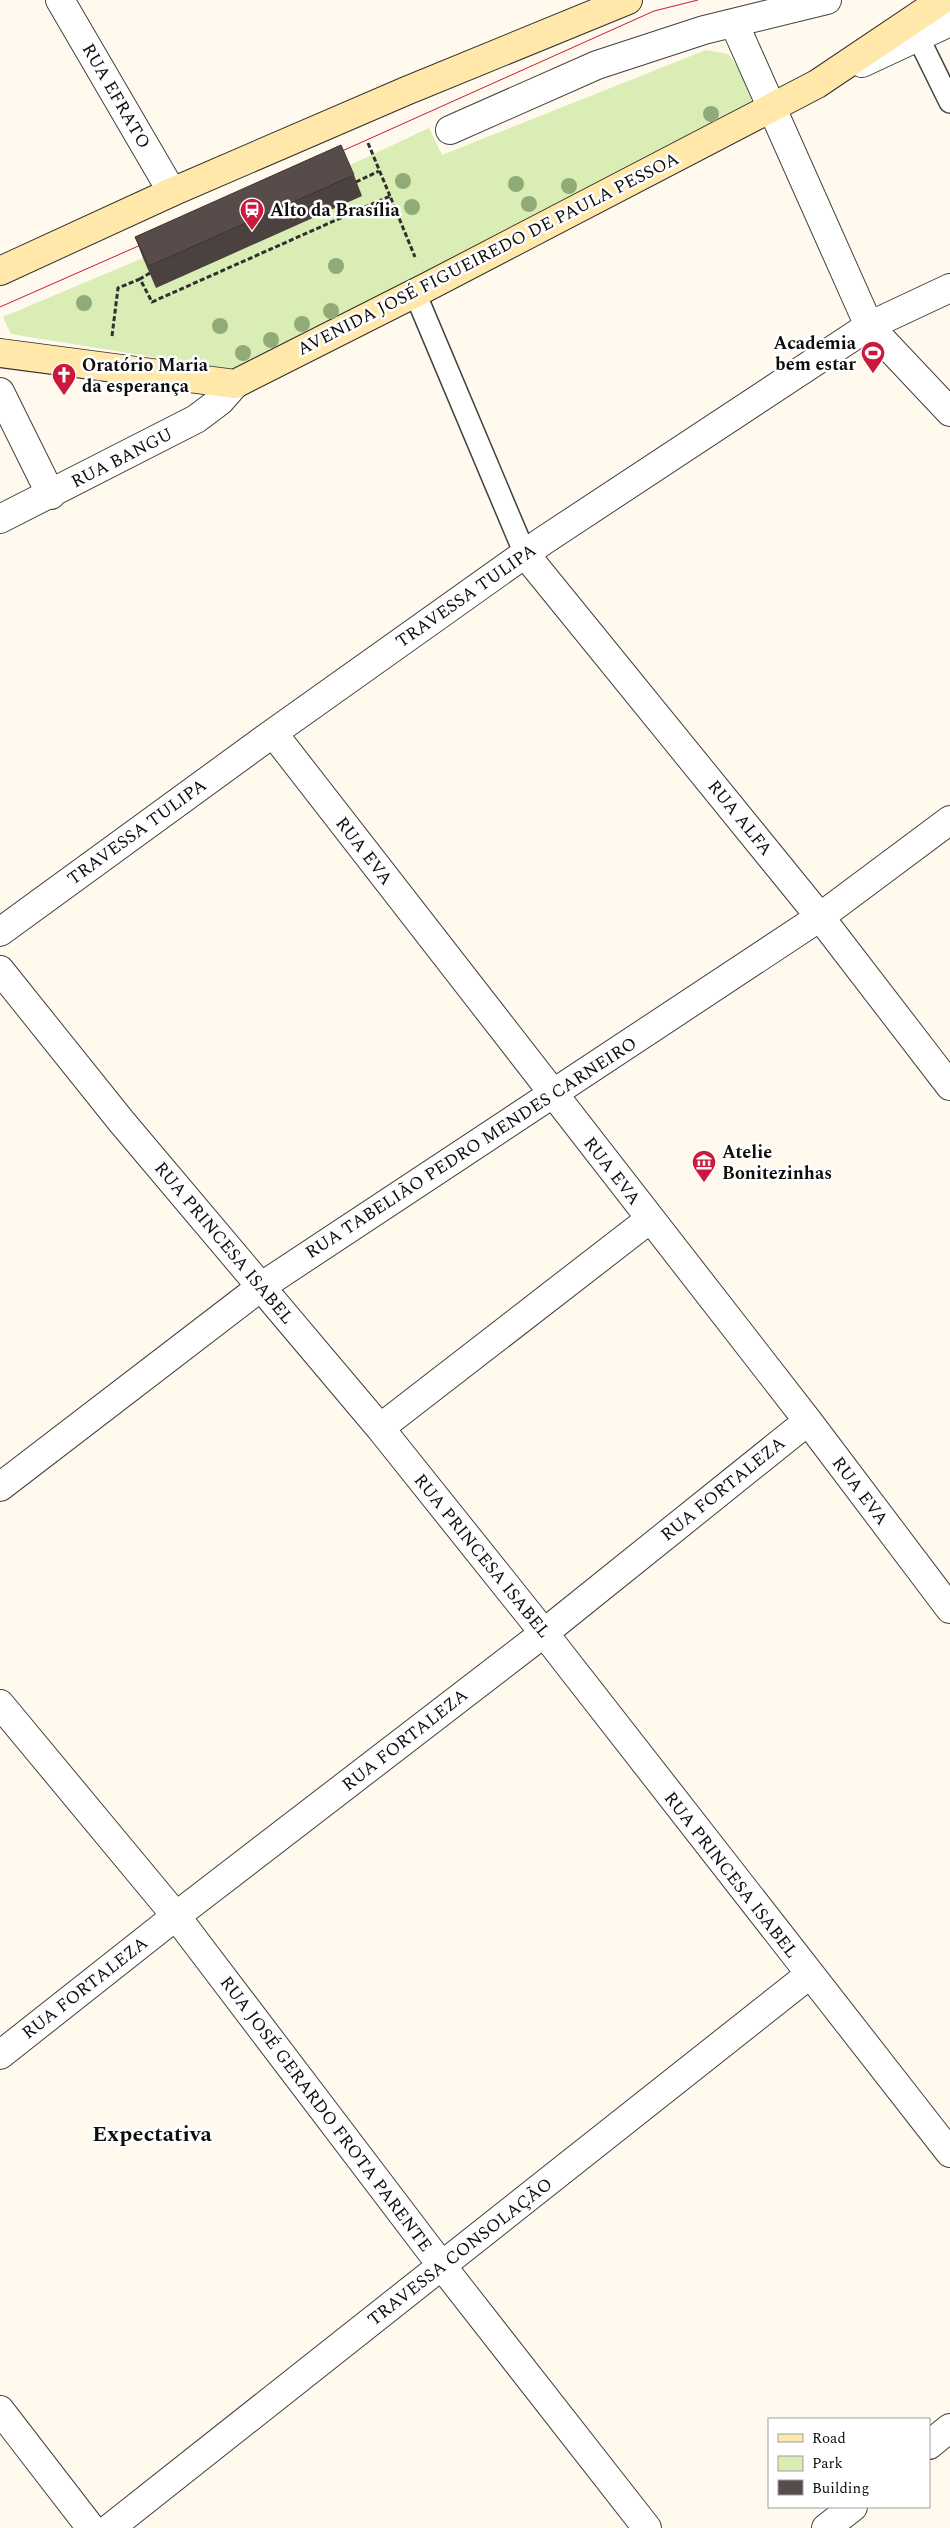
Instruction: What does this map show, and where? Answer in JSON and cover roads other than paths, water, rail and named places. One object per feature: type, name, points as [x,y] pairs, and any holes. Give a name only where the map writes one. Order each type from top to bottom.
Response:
[{"type":"main road","points":[[0,270],[172,192],[355,113],[628,0]]},
{"type":"main road","name":"AVENIDA JOSÉ FIGUEIREDO DE PAULA PESSOA","points":[[235,384],[421,290],[817,84],[942,0]]},
{"type":"main road","points":[[0,353],[235,384]]},
{"type":"street","name":"RUA EFRATO","points":[[60,0],[172,192]]},
{"type":"street","points":[[450,130],[597,65],[704,30],[827,0]]},
{"type":"street","points":[[817,84],[950,22]]},
{"type":"street","points":[[734,23],[868,326],[950,412]]},
{"type":"street","name":"TRAVESSA TULIPA","points":[[0,932],[273,733],[525,554],[868,326],[950,288]]},
{"type":"street","name":"RUA BANGU","points":[[0,519],[196,419],[220,401],[235,384]]},
{"type":"street","points":[[0,392],[51,494]]},
{"type":"street","name":"RUA ALFA","points":[[525,554],[820,917],[950,1086]]},
{"type":"street","name":"RUA EVA","points":[[273,733],[808,1422],[950,1609]]},
{"type":"street","name":"RUA TABELIÃO PEDRO MENDES CARNEIRO","points":[[0,1487],[262,1286],[820,917],[950,820]]},
{"type":"street","name":"RUA PRINCESA ISABEL","points":[[0,970],[121,1121],[380,1428],[544,1633],[809,1975],[950,2152]]},
{"type":"street","points":[[380,1428],[650,1219]]},
{"type":"street","name":"RUA FORTALEZA","points":[[0,2056],[176,1916],[544,1633],[808,1422]]},
{"type":"street","name":"RUA JOSÉ GERARDO FROTA PARENTE","points":[[0,1704],[176,1916],[442,2266],[647,2528]]},
{"type":"street","name":"TRAVESSA CONSOLAÇÃO","points":[[110,2528],[809,1975]]},
{"type":"street","points":[[0,2410],[91,2528]]},
{"type":"street","points":[[930,2444],[950,2428]]},
{"type":"street","points":[[826,2528],[852,2508]]},
{"type":"lane","points":[[918,37],[950,102]]},
{"type":"lane","points":[[421,290],[525,554]]},
{"type":"tram line","points":[[331,156],[654,11],[698,0]]},
{"type":"tram line","points":[[0,307],[152,240]]},
{"type":"place","name":"Alto da Brasília","points":[[252,231]]},
{"type":"place","name":"Academia bem estar","points":[[873,374]]},
{"type":"place","name":"Oratório Maria da esperança","points":[[64,396]]},
{"type":"place","name":"Atelie Bonitezinhas","points":[[704,1183]]},
{"type":"district","name":"Expectativa","points":[[152,2134]]}]
